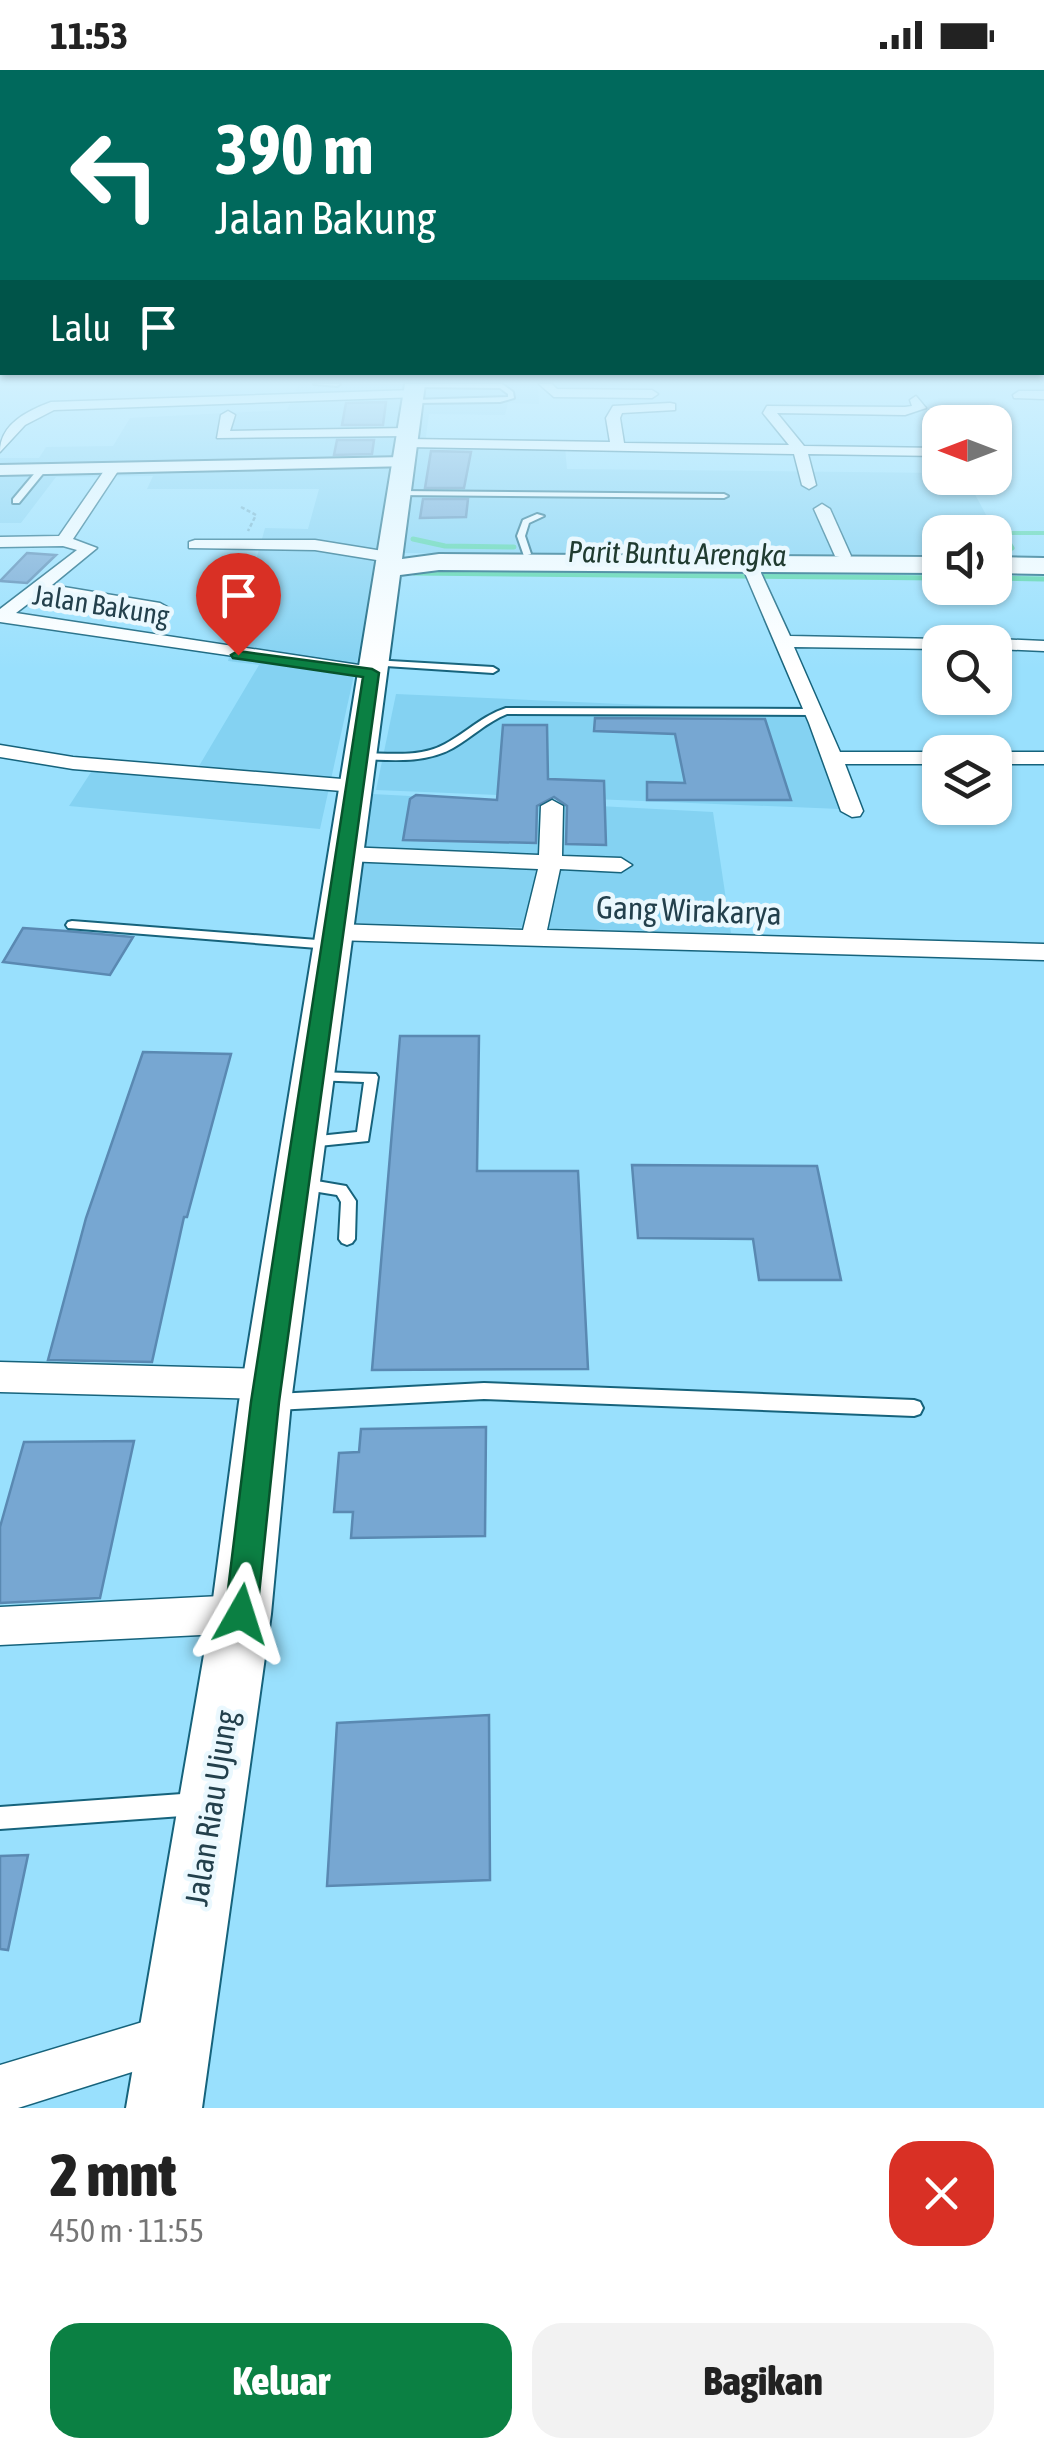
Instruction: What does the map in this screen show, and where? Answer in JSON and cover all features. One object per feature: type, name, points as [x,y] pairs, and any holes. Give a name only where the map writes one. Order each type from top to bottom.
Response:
[{"type":"main road","name":"Jalan Riau Ujung","points":[[164,2108],[241,1614],[266,1393],[401,479]]},
{"type":"main road","points":[[388,558],[440,554],[922,557]]},
{"type":"main road","points":[[1012,557],[1044,557]]},
{"type":"main road","points":[[388,558],[755,573],[922,565]]},
{"type":"main road","points":[[1012,565],[1044,566]]},
{"type":"street","points":[[64,542],[106,479]]},
{"type":"street","points":[[807,479],[809,485]]},
{"type":"street","points":[[822,509],[843,556]]},
{"type":"street","points":[[0,542],[64,542],[90,548],[0,616]]},
{"type":"street","points":[[195,545],[315,545],[388,558]]},
{"type":"street","points":[[755,573],[852,811]]},
{"type":"street","points":[[36,587],[160,608]]},
{"type":"street","name":"Jalan Bakung","points":[[0,616],[372,668]]},
{"type":"street","points":[[783,641],[922,644]]},
{"type":"street","points":[[1012,645],[1044,646]]},
{"type":"street","points":[[0,751],[73,763],[357,771]]},
{"type":"street","points":[[832,758],[922,758]]},
{"type":"street","points":[[1012,758],[1044,758]]},
{"type":"street","points":[[533,938],[550,864],[552,806]]},
{"type":"street","points":[[345,854],[621,865]]},
{"type":"street","name":"Gang Wirakarya","points":[[332,938],[533,938],[1044,952]]},
{"type":"street","points":[[0,1378],[266,1393]]},
{"type":"street","points":[[0,1626],[241,1614]]},
{"type":"street","points":[[0,2090],[175,2036]]},
{"type":"lane","points":[[16,501],[34,479]]},
{"type":"lane","points":[[399,492],[724,496]]},
{"type":"lane","points":[[527,554],[522,536],[526,522],[540,516]]},
{"type":"lane","points":[[372,668],[494,670]]},
{"type":"lane","points":[[357,771],[446,748],[482,719],[506,712],[814,712]]},
{"type":"lane","points":[[72,925],[332,938]]},
{"type":"lane","points":[[300,1164],[341,1190],[349,1201],[347,1239]]},
{"type":"lane","points":[[266,1393],[484,1391],[914,1408]]},
{"type":"lane","points":[[0,1818],[212,1802]]},
{"type":"path","points":[[241,508],[256,515],[248,530],[257,545]]},
{"type":"shaded area","points":[[0,479],[54,479],[21,523],[0,523]]},
{"type":"shaded area","points":[[152,479],[922,479],[922,495],[975,495],[986,515],[922,515],[922,554],[381,553],[320,829],[69,806],[95,766],[196,771],[259,665],[228,661],[265,528],[308,529],[319,489],[147,489]]},
{"type":"shaded area","points":[[396,694],[805,712],[840,809],[376,790]]},
{"type":"shaded area","points":[[372,794],[713,812],[731,933],[352,923]]},
{"type":"building","points":[[426,479],[466,479],[464,488],[425,488]]},
{"type":"building","points":[[423,499],[468,499],[466,517],[420,518]]},
{"type":"building","points":[[27,553],[56,555],[27,583],[0,581]]},
{"type":"building","points":[[595,718],[765,719],[791,800],[647,800],[647,782],[685,783],[675,734],[594,731]]},
{"type":"building","points":[[503,725],[547,725],[548,779],[604,781],[606,845],[566,844],[567,806],[554,797],[537,806],[536,843],[403,840],[410,799],[416,795],[497,800]]},
{"type":"building","points":[[23,928],[133,937],[110,975],[3,962]]},
{"type":"building","points":[[400,1036],[479,1036],[477,1171],[578,1171],[588,1369],[372,1370]]},
{"type":"building","points":[[143,1052],[231,1054],[184,1217],[152,1362],[48,1360],[86,1218]]},
{"type":"building","points":[[632,1165],[817,1166],[841,1280],[759,1280],[753,1239],[638,1238]]},
{"type":"building","points":[[486,1427],[485,1536],[351,1538],[353,1512],[334,1512],[339,1453],[359,1452],[361,1429]]},
{"type":"building","points":[[134,1441],[100,1598],[0,1603],[0,1527],[24,1442]]},
{"type":"building","points":[[489,1715],[490,1880],[327,1886],[337,1723]]},
{"type":"building","points":[[28,1855],[8,1950],[0,1949],[0,1856]]},
{"type":"waterway","points":[[1012,533],[1044,533]]},
{"type":"waterway","points":[[413,539],[445,546],[514,547]]},
{"type":"waterway","name":"Parit Buntu Arengka","points":[[414,573],[922,578]]},
{"type":"waterway","name":"Parit Buntu Arengka","points":[[1012,578],[1044,579]]},
{"type":"route","points":[[238,655],[372,673],[265,1402],[241,1614]]}]
